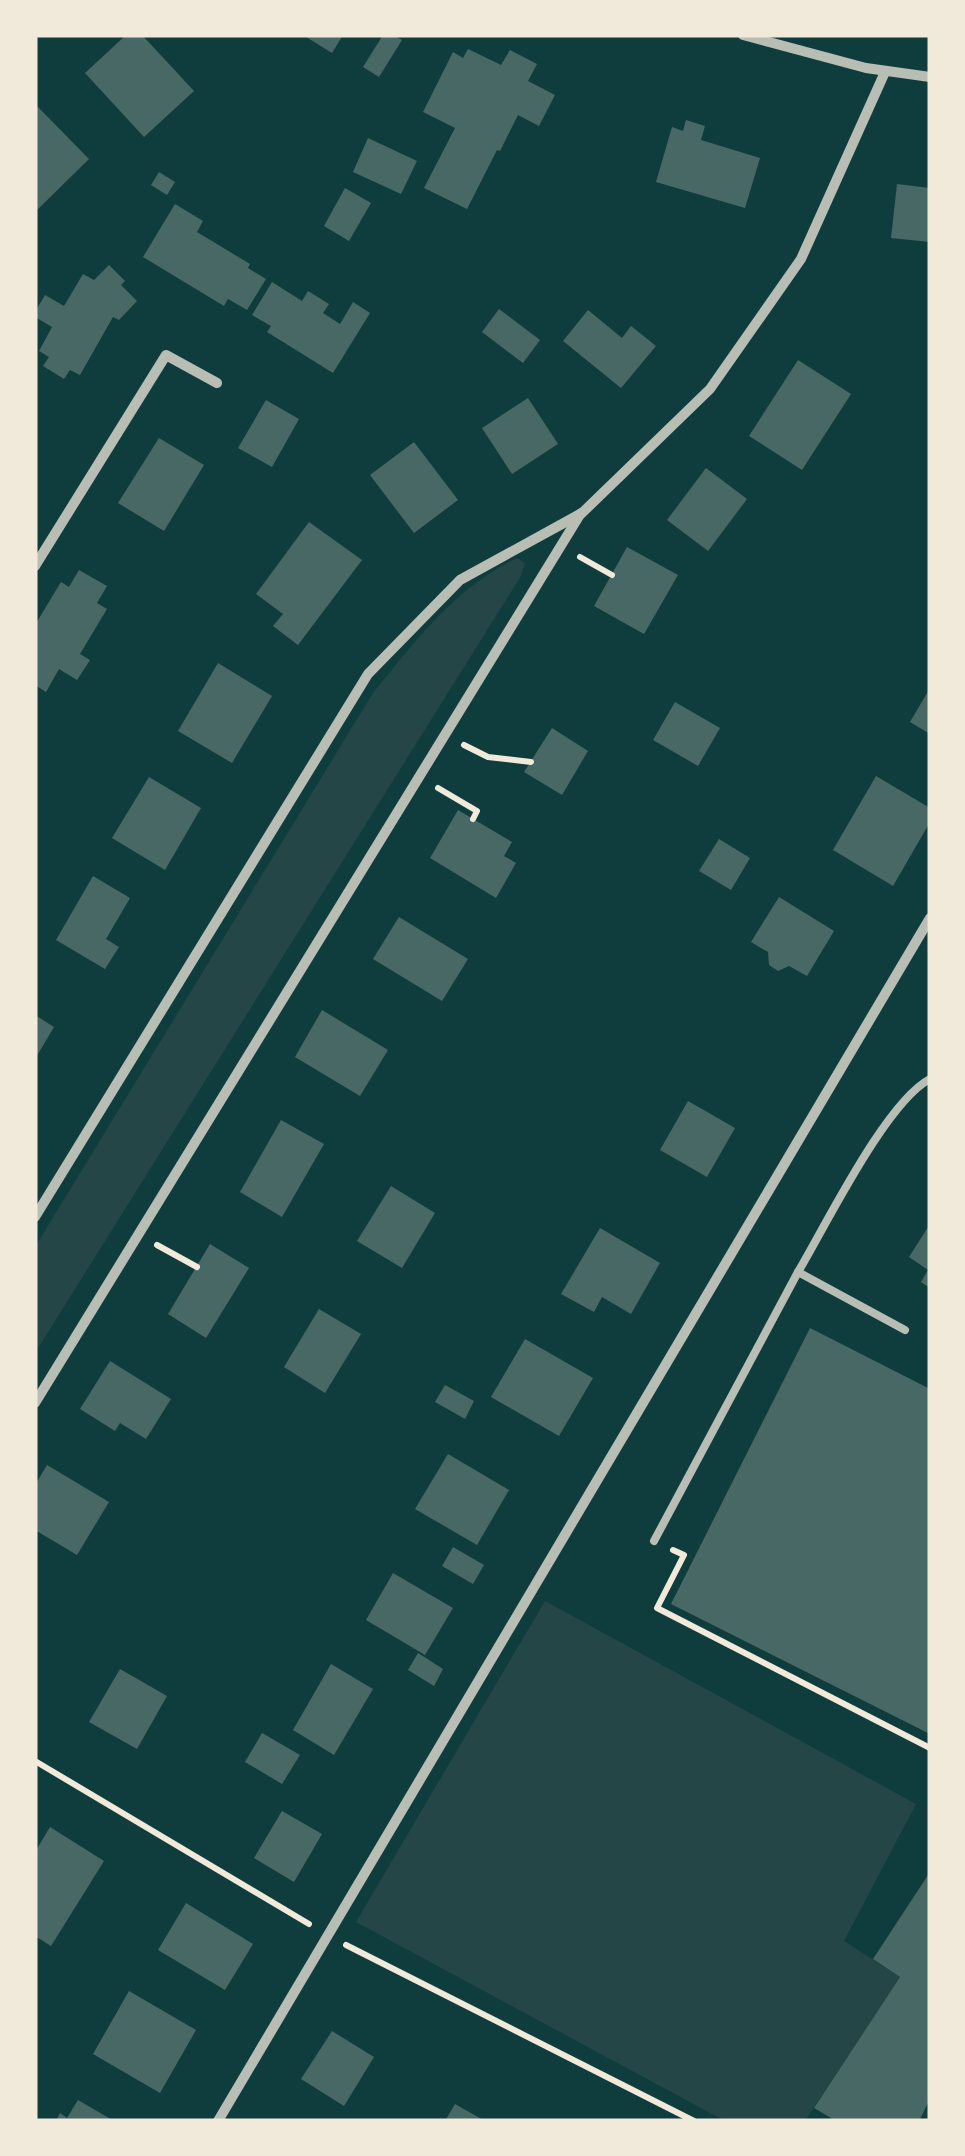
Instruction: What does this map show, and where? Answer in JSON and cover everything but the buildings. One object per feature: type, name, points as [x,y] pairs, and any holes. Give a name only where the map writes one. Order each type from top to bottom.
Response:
[{"type":"street","points":[[742,35],[885,72],[930,76]]},
{"type":"street","points":[[35,1403],[582,512],[710,388],[801,259],[885,72]]},
{"type":"street","points":[[35,566],[166,355],[217,383]]},
{"type":"street","points":[[35,1217],[368,674],[460,580],[582,512]]},
{"type":"street","points":[[218,2121],[930,918]]},
{"type":"lane","points":[[654,1541],[798,1272],[880,1134],[915,1086],[930,1079]]},
{"type":"lane","points":[[798,1272],[904,1330]]},
{"type":"path","points":[[561,546],[612,575]]},
{"type":"path","points":[[445,735],[488,757],[531,762]]},
{"type":"path","points":[[420,776],[478,812],[473,819]]},
{"type":"path","points":[[138,1234],[197,1267]]},
{"type":"path","points":[[654,1541],[684,1555],[657,1608],[930,1748]]},
{"type":"path","points":[[35,1761],[328,1936],[694,2121]]},
{"type":"shaded area","points":[[517,558],[525,563],[521,576],[35,1353],[35,1247],[373,693],[456,600]]},
{"type":"shaded area","points":[[545,1601],[916,1804],[844,1941],[900,1977],[805,2121],[725,2121],[356,1922]]}]
